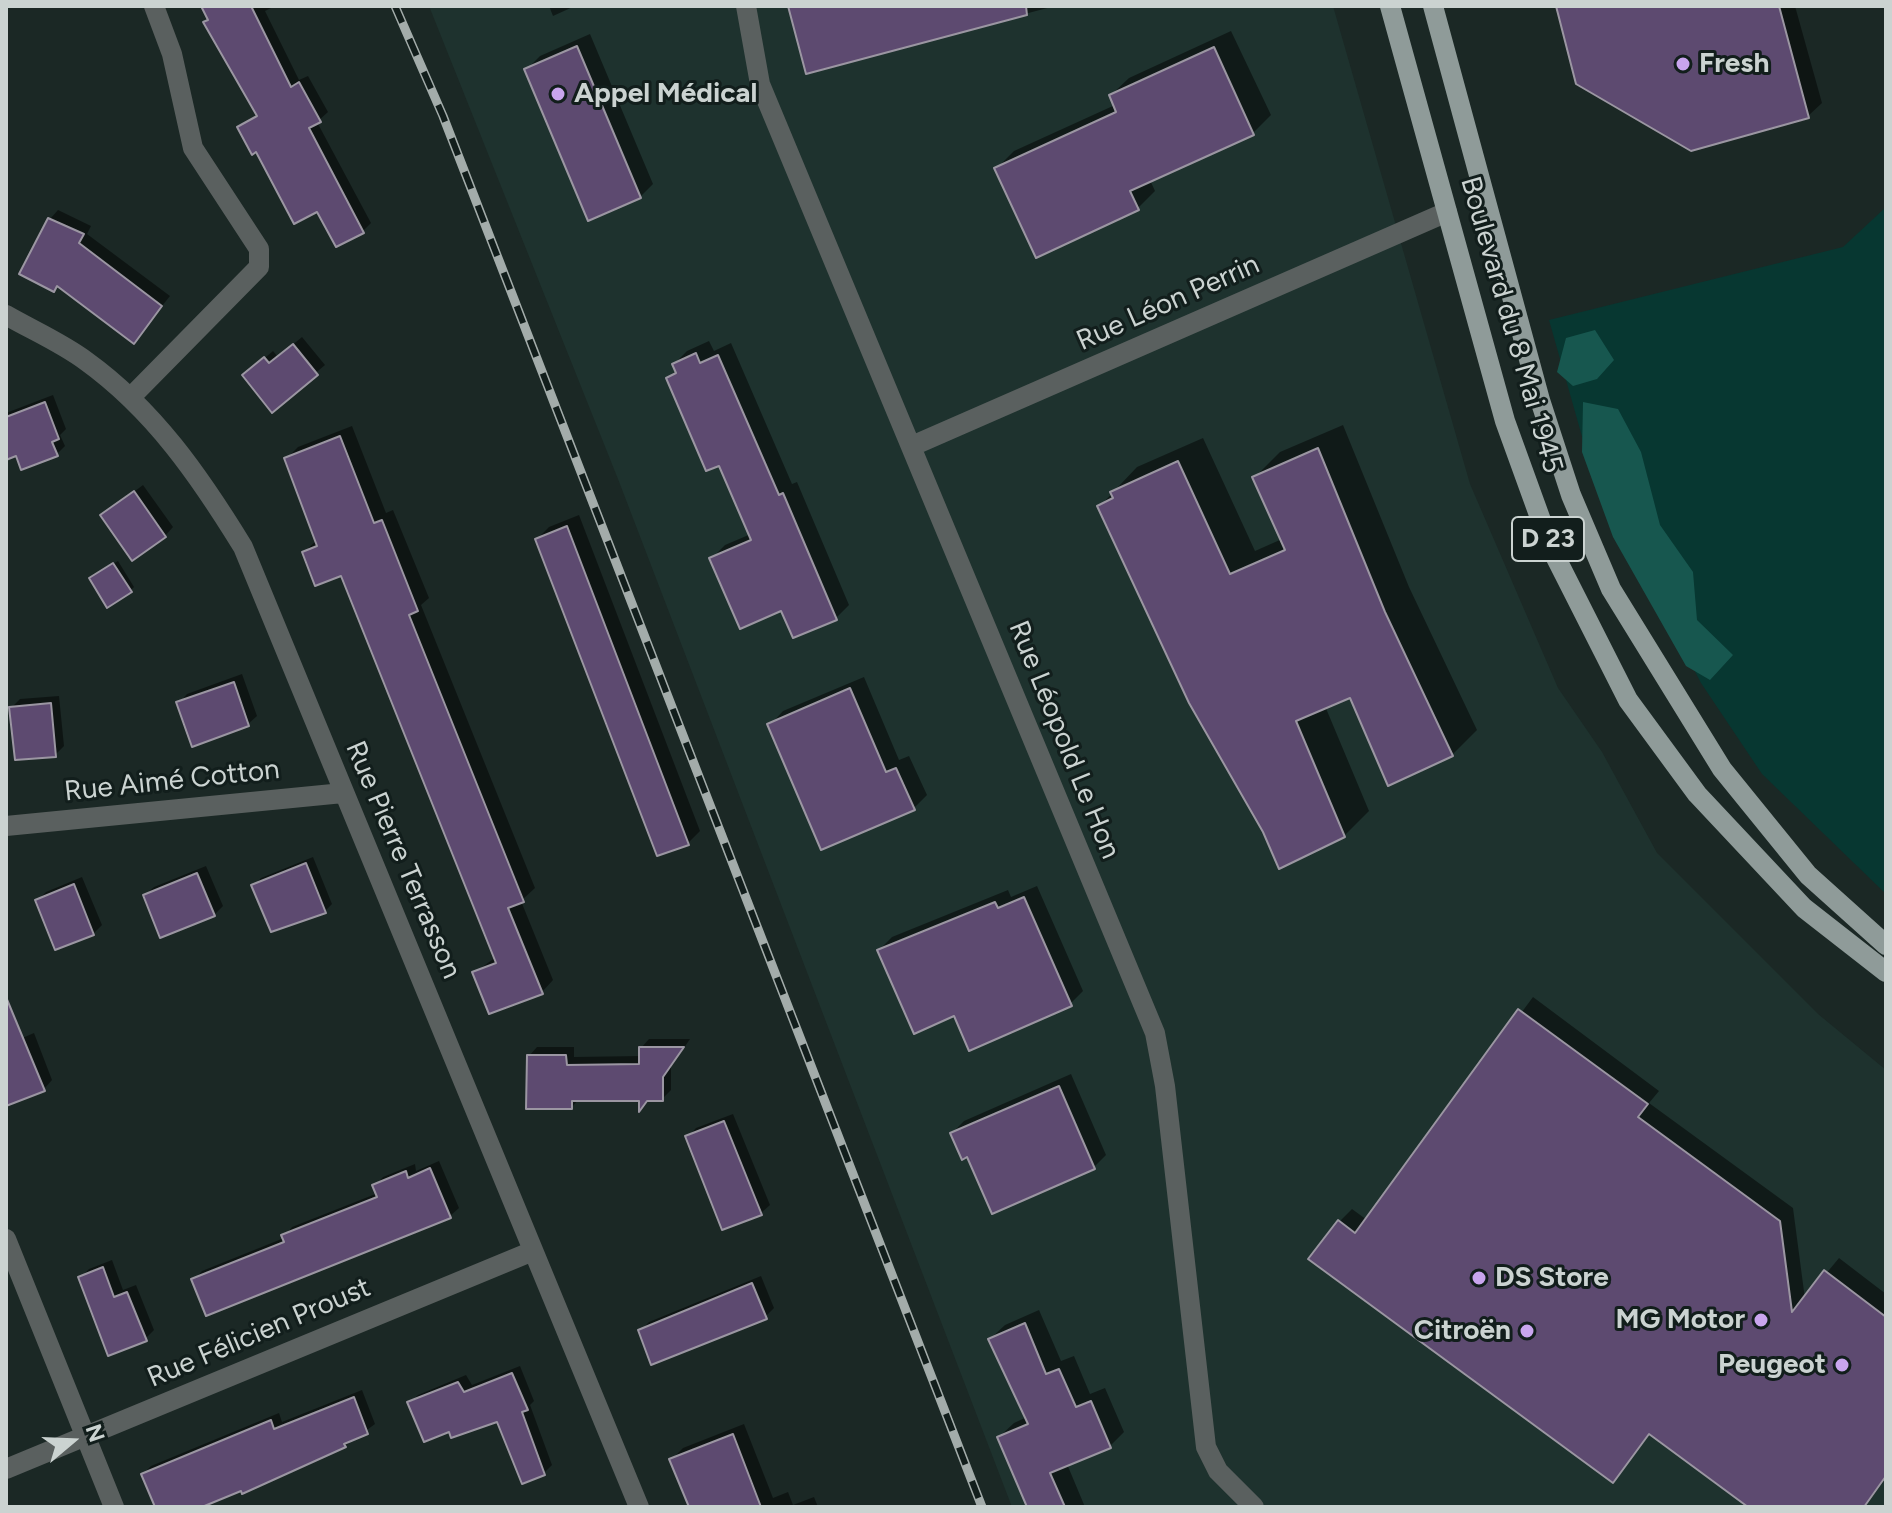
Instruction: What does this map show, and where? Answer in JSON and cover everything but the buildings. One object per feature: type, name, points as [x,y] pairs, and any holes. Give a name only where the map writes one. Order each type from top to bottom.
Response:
[{"type":"main road","name":"Boulevard du 8 Mai 1945","points":[[1390,6],[1505,421],[1551,548],[1628,700],[1697,794],[1804,908],[1886,972]]},
{"type":"main road","name":"Boulevard du 8 Mai 1945","points":[[1433,6],[1540,400],[1571,495],[1611,589],[1722,769],[1808,875],[1886,945]]},
{"type":"street","points":[[130,398],[259,267],[259,249],[193,148],[172,54],[154,6]]},
{"type":"street","name":"Rue Léopold Le Hon","points":[[746,6],[760,84],[1155,1033],[1165,1086],[1206,1447],[1218,1471],[1254,1507]]},
{"type":"street","name":"Rue Léon Perrin","points":[[912,446],[1447,212]]},
{"type":"street","name":"Rue Pierre Terrasson","points":[[6,315],[85,360],[150,416],[205,484],[243,547],[639,1507]]},
{"type":"street","name":"Rue Aimé Cotton","points":[[6,826],[343,793]]},
{"type":"street","points":[[6,1239],[114,1507]]},
{"type":"street","name":"Rue Félicien Proust","points":[[6,1469],[533,1251]]},
{"type":"shaded area","points":[[429,6],[1333,6],[1470,484],[1558,688],[1602,752],[1657,853],[1818,1014],[1886,1070],[1886,1507],[1012,1507],[618,479]]},
{"type":"green space","points":[[1886,207],[1886,894],[1762,774],[1701,683],[1638,563],[1585,447],[1549,320],[1843,247]]},
{"type":"green space","points":[[1595,330],[1614,360],[1597,379],[1573,386],[1557,372],[1566,338]]},
{"type":"green space","points":[[1583,402],[1618,409],[1641,452],[1660,525],[1693,572],[1697,620],[1733,655],[1710,680],[1686,666],[1613,537],[1582,452]]},
{"type":"railway","points":[[395,6],[443,116],[982,1507]]},
{"type":"place","name":"Fresh","points":[[1683,64]]},
{"type":"place","name":"Appel Médical","points":[[558,94]]},
{"type":"place","name":"DS Store","points":[[1479,1278]]},
{"type":"place","name":"MG Motor","points":[[1761,1320]]},
{"type":"place","name":"Citroën","points":[[1527,1331]]},
{"type":"place","name":"Peugeot","points":[[1842,1365]]}]
